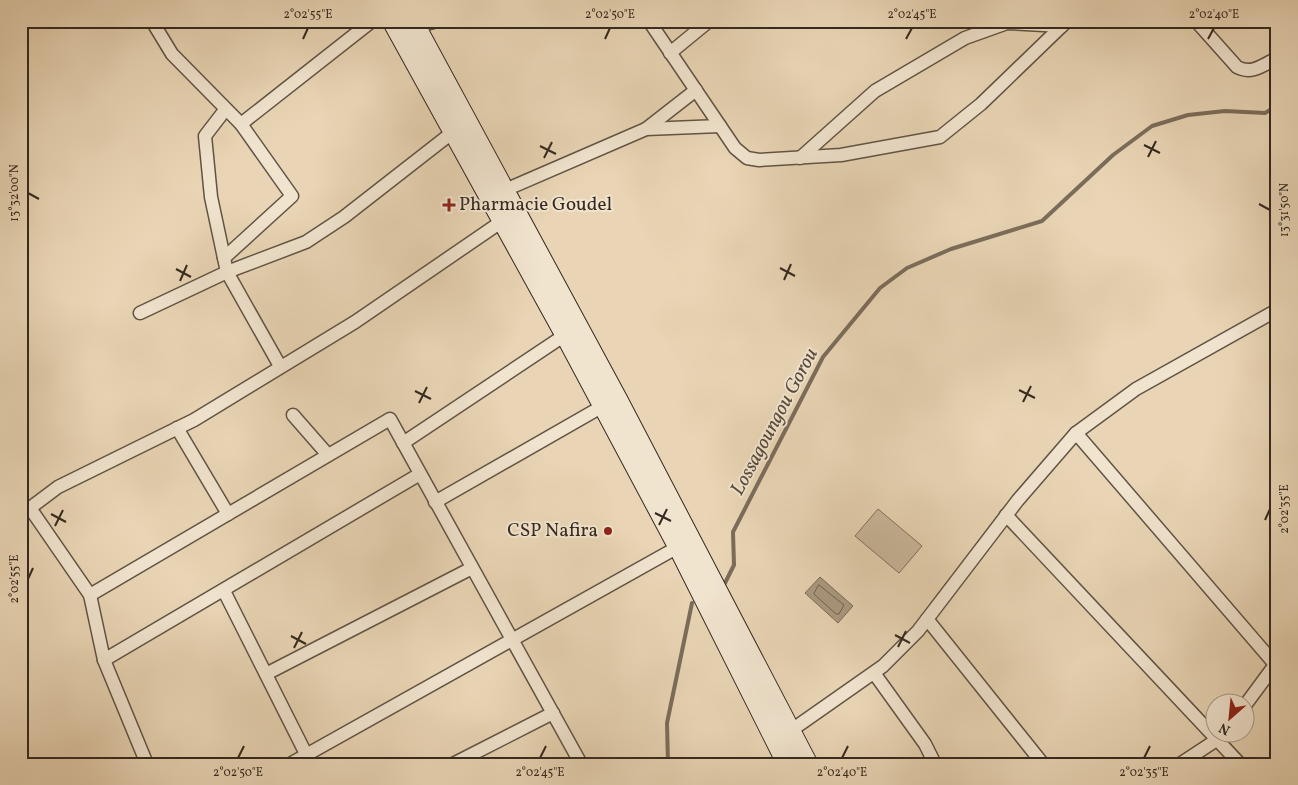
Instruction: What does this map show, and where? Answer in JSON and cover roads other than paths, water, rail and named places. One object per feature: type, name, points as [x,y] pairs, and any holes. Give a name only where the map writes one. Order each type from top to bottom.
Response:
[{"type":"main road","points":[[392,21],[501,222],[565,334],[678,547],[782,735],[808,764]]},
{"type":"main road","points":[[414,22],[505,190],[782,735],[787,764]]},
{"type":"street","points":[[152,21],[172,54],[224,110],[241,124],[292,196],[224,258]]},
{"type":"street","points":[[241,124],[372,21]]},
{"type":"street","points":[[414,22],[437,21]]},
{"type":"street","points":[[649,21],[735,148],[747,158],[759,160],[841,155],[940,136],[982,104],[1065,24]]},
{"type":"street","points":[[670,53],[709,21]]},
{"type":"street","points":[[1196,21],[1237,67],[1246,72],[1255,70],[1277,58]]},
{"type":"street","points":[[800,158],[875,91],[965,38],[1007,22],[1065,24]]},
{"type":"street","points":[[505,190],[646,129],[696,90]]},
{"type":"street","points":[[224,110],[204,136],[211,197],[227,272],[280,366]]},
{"type":"street","points":[[646,129],[720,126]]},
{"type":"street","points":[[140,313],[227,272],[289,249],[325,231],[453,132]]},
{"type":"street","points":[[147,764],[104,660],[90,595],[26,508],[58,487],[177,428],[280,366],[386,302],[501,222]]},
{"type":"street","points":[[782,735],[883,666],[927,619],[1006,515],[1076,433],[1136,389],[1277,310]]},
{"type":"street","points":[[403,443],[565,334]]},
{"type":"street","points":[[435,502],[602,406]]},
{"type":"street","points":[[294,415],[328,455]]},
{"type":"street","points":[[90,595],[390,419],[581,764]]},
{"type":"street","points":[[177,428],[228,514]]},
{"type":"street","points":[[1076,433],[1275,662],[1254,692]]},
{"type":"street","points":[[104,660],[420,474]]},
{"type":"street","points":[[1006,515],[1206,722]]},
{"type":"street","points":[[290,764],[309,760],[512,640],[678,547]]},
{"type":"street","points":[[266,674],[472,568]]},
{"type":"street","points":[[224,591],[309,760]]},
{"type":"street","points":[[927,619],[1043,764]]},
{"type":"street","points":[[874,673],[925,744],[935,764]]},
{"type":"street","points":[[453,764],[552,713]]},
{"type":"street","points":[[1180,764],[1211,742]]},
{"type":"street","points":[[1224,742],[1240,764]]},
{"type":"water","points":[[820,577],[853,606],[838,623],[805,593]]},
{"type":"waterway","name":"Lossagoungou Gorou","points":[[725,583],[734,565],[733,532],[823,357],[880,288],[907,268],[951,249],[1042,221],[1113,155],[1152,126],[1188,115],[1225,111],[1265,113],[1277,106]]},
{"type":"waterway","name":"Lossagoungou Gorou","points":[[668,764],[667,723],[692,603]]},
{"type":"place","name":"Pharmacie Goudel","points":[[449,205]]},
{"type":"place","name":"CSP Nafira","points":[[608,531]]}]
